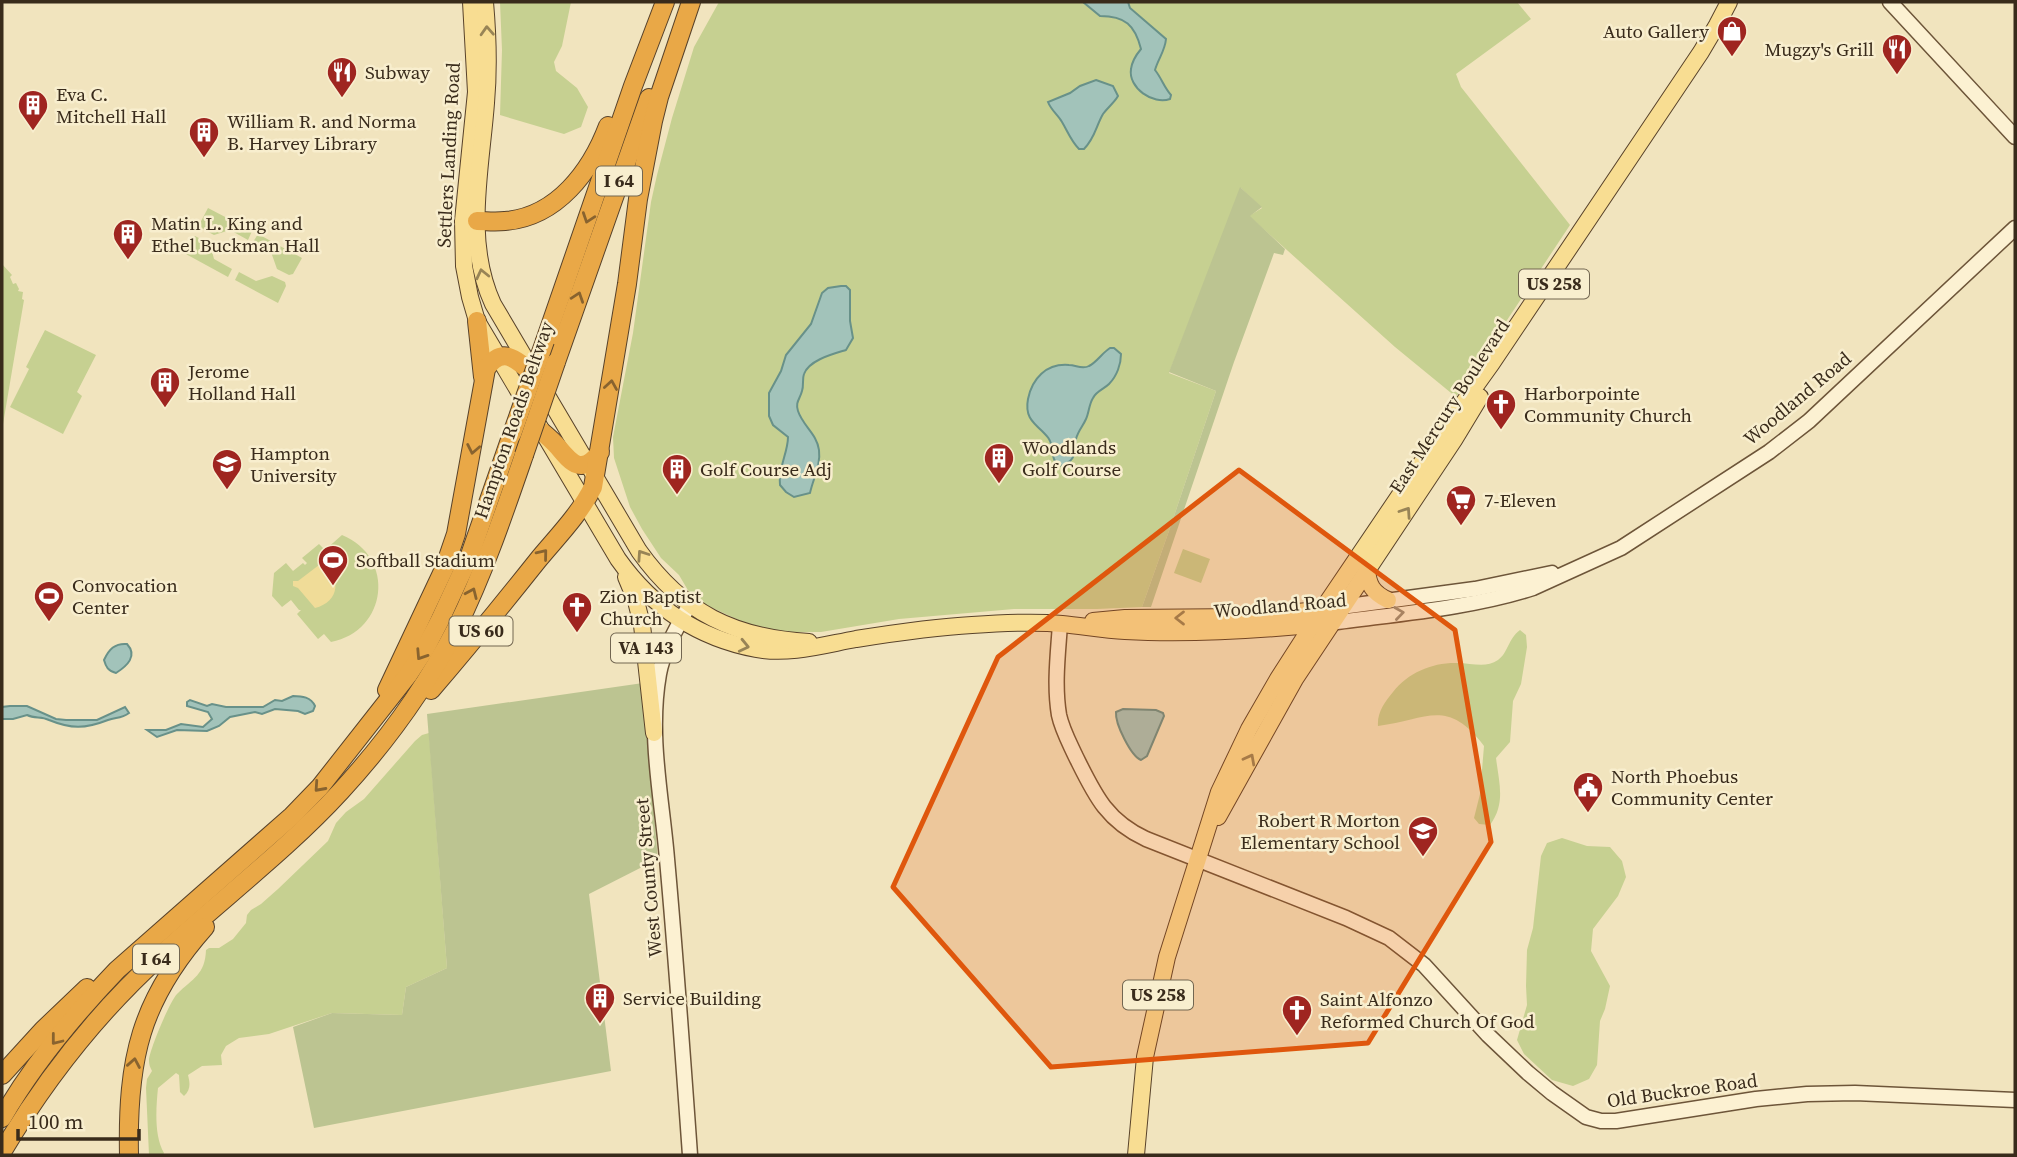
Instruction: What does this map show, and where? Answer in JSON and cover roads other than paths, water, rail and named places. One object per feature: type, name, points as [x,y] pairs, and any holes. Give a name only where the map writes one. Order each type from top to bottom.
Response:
[{"type":"highway","points":[[470,221],[506,221],[540,211],[569,190],[585,171],[600,148],[654,2]]},
{"type":"highway","name":"Hampton Roads Beltway","points":[[2,1118],[42,1057],[93,995],[117,970],[292,816],[320,787],[425,649],[470,555],[633,86],[665,2]]},
{"type":"highway","name":"Hampton Roads Beltway","points":[[2,1152],[49,1078],[88,1028],[160,955],[283,847],[340,792],[372,755],[424,683],[458,625],[488,554],[663,57],[685,2]]},
{"type":"highway","points":[[541,430],[571,463],[594,465],[653,121],[691,2]]},
{"type":"highway","name":"US 60","points":[[381,710],[387,688],[444,569],[452,546],[483,381],[477,321]]},
{"type":"highway","points":[[483,381],[486,369],[502,356],[512,357],[535,376]]},
{"type":"highway","name":"US 60","points":[[372,755],[465,650],[584,503],[594,465]]},
{"type":"highway","points":[[129,1155],[132,1066],[139,1036],[158,992],[198,935],[248,888],[283,847]]},
{"type":"highway","points":[[2,1075],[43,1030],[116,961],[163,921],[209,889]]},
{"type":"main road","name":"Settlers Landing Road","points":[[471,2],[476,92],[470,221],[484,285],[535,376],[594,465],[648,564],[670,588],[689,603]]},
{"type":"main road","name":"Settlers Landing Road","points":[[485,2],[488,71],[464,266],[477,321],[622,565],[648,594],[681,621]]},
{"type":"main road","name":"East Mercury Boulevard","points":[[1205,841],[1326,616],[1706,43],[1729,2]]},
{"type":"main road","name":"East Mercury Boulevard","points":[[1326,616],[1342,607],[1743,2]]},
{"type":"main road","points":[[1890,2],[2015,137]]},
{"type":"main road","name":"Woodland Road","points":[[1342,607],[1388,600],[1502,597],[1533,589],[1620,548],[1769,452],[1809,421],[2015,228]]},
{"type":"main road","name":"VA 143","points":[[622,565],[642,625],[654,733]]},
{"type":"main road","points":[[1367,569],[1368,581],[1373,591],[1388,600]]},
{"type":"main road","name":"Woodland Road","points":[[681,621],[724,641],[788,652],[891,633],[971,625],[1060,624],[1125,618],[1326,616],[1475,596]]},
{"type":"main road","name":"Woodland Road","points":[[689,603],[720,622],[760,636],[836,643]]},
{"type":"main road","name":"West County Street","points":[[689,603],[665,654],[659,676],[654,733],[691,1155]]},
{"type":"main road","name":"Woodland Road","points":[[1060,624],[1123,631],[1230,632],[1312,625],[1326,616]]},
{"type":"main road","name":"Old Buckroe Road","points":[[1060,624],[1056,689],[1060,720],[1096,796],[1110,815],[1132,832],[1389,937],[1424,965],[1488,1035],[1528,1073],[1565,1104],[1593,1119],[1616,1121],[1756,1099],[1807,1094],[1855,1093],[2015,1100]]},
{"type":"main road","name":"East Mercury Boulevard","points":[[1136,1155],[1145,1057],[1167,957],[1219,792],[1254,720],[1312,625]]},
{"type":"main road","points":[[1268,629],[1285,643],[1286,665]]},
{"type":"water","points":[[1083,2],[1128,2],[1130,8],[1166,39],[1155,70],[1171,95],[1170,99],[1156,100],[1149,97],[1133,83],[1132,66],[1141,49],[1132,28],[1122,20],[1100,16]]},
{"type":"water","points":[[1096,80],[1113,86],[1118,96],[1103,114],[1088,145],[1079,149],[1048,102]]},
{"type":"water","points":[[841,286],[850,290],[853,338],[846,350],[816,361],[804,374],[797,408],[816,439],[819,456],[810,493],[794,497],[780,485],[780,472],[788,437],[773,425],[769,416],[769,393],[786,355],[811,324],[822,293],[828,288]]},
{"type":"water","points":[[1110,348],[1121,354],[1118,370],[1109,384],[1094,396],[1077,436],[1073,457],[1062,466],[1055,462],[1051,443],[1030,417],[1027,405],[1030,392],[1037,379],[1047,370],[1061,365],[1086,367]]},
{"type":"water","points":[[127,644],[131,653],[130,660],[116,673],[111,671],[104,660],[106,656],[116,646]]},
{"type":"water","points":[[293,696],[309,699],[315,706],[313,711],[305,714],[275,709],[262,714],[255,712],[230,717],[207,731],[177,730],[157,737],[147,730],[166,730],[181,724],[203,727],[212,719],[208,712],[187,706],[190,700],[207,706],[263,707],[275,700],[282,701]]},
{"type":"water","points":[[27,706],[56,719],[66,720],[97,720],[125,707],[129,713],[78,727],[27,715],[2,719],[2,707]]},
{"type":"water","points":[[1123,709],[1156,710],[1163,713],[1147,756],[1141,760],[1128,746],[1118,724],[1116,712]]},
{"type":"place","name":"Auto Gallery","points":[[1732,58]]},
{"type":"place","name":"Mugzy's Grill","points":[[1897,76]]},
{"type":"place","name":"Subway","points":[[342,99]]},
{"type":"place","name":"Eva C. Mitchell Hall","points":[[33,132]]},
{"type":"place","name":"William R. and Norma B. Harvey Library","points":[[204,159]]},
{"type":"place","name":"Matin L. King and Ethel Buckman Hall","points":[[128,261]]},
{"type":"place","name":"Jerome Holland Hall","points":[[165,409]]},
{"type":"place","name":"Harborpointe Community Church","points":[[1501,431]]},
{"type":"place","name":"Woodlands Golf Course","points":[[999,485]]},
{"type":"place","name":"Hampton University","points":[[227,491]]},
{"type":"place","name":"Golf Course Adj","points":[[677,496]]},
{"type":"place","name":"7-Eleven","points":[[1461,527]]},
{"type":"place","name":"Softball Stadium","points":[[333,587]]},
{"type":"place","name":"Convocation Center","points":[[49,623]]},
{"type":"place","name":"Zion Baptist Church","points":[[577,634]]},
{"type":"place","name":"North Phoebus Community Center","points":[[1588,814]]},
{"type":"place","name":"Robert R Morton Elementary School","points":[[1423,858]]},
{"type":"place","name":"Service Building","points":[[600,1025]]},
{"type":"place","name":"Saint Alfonzo Reformed Church Of God","points":[[1297,1037]]}]
